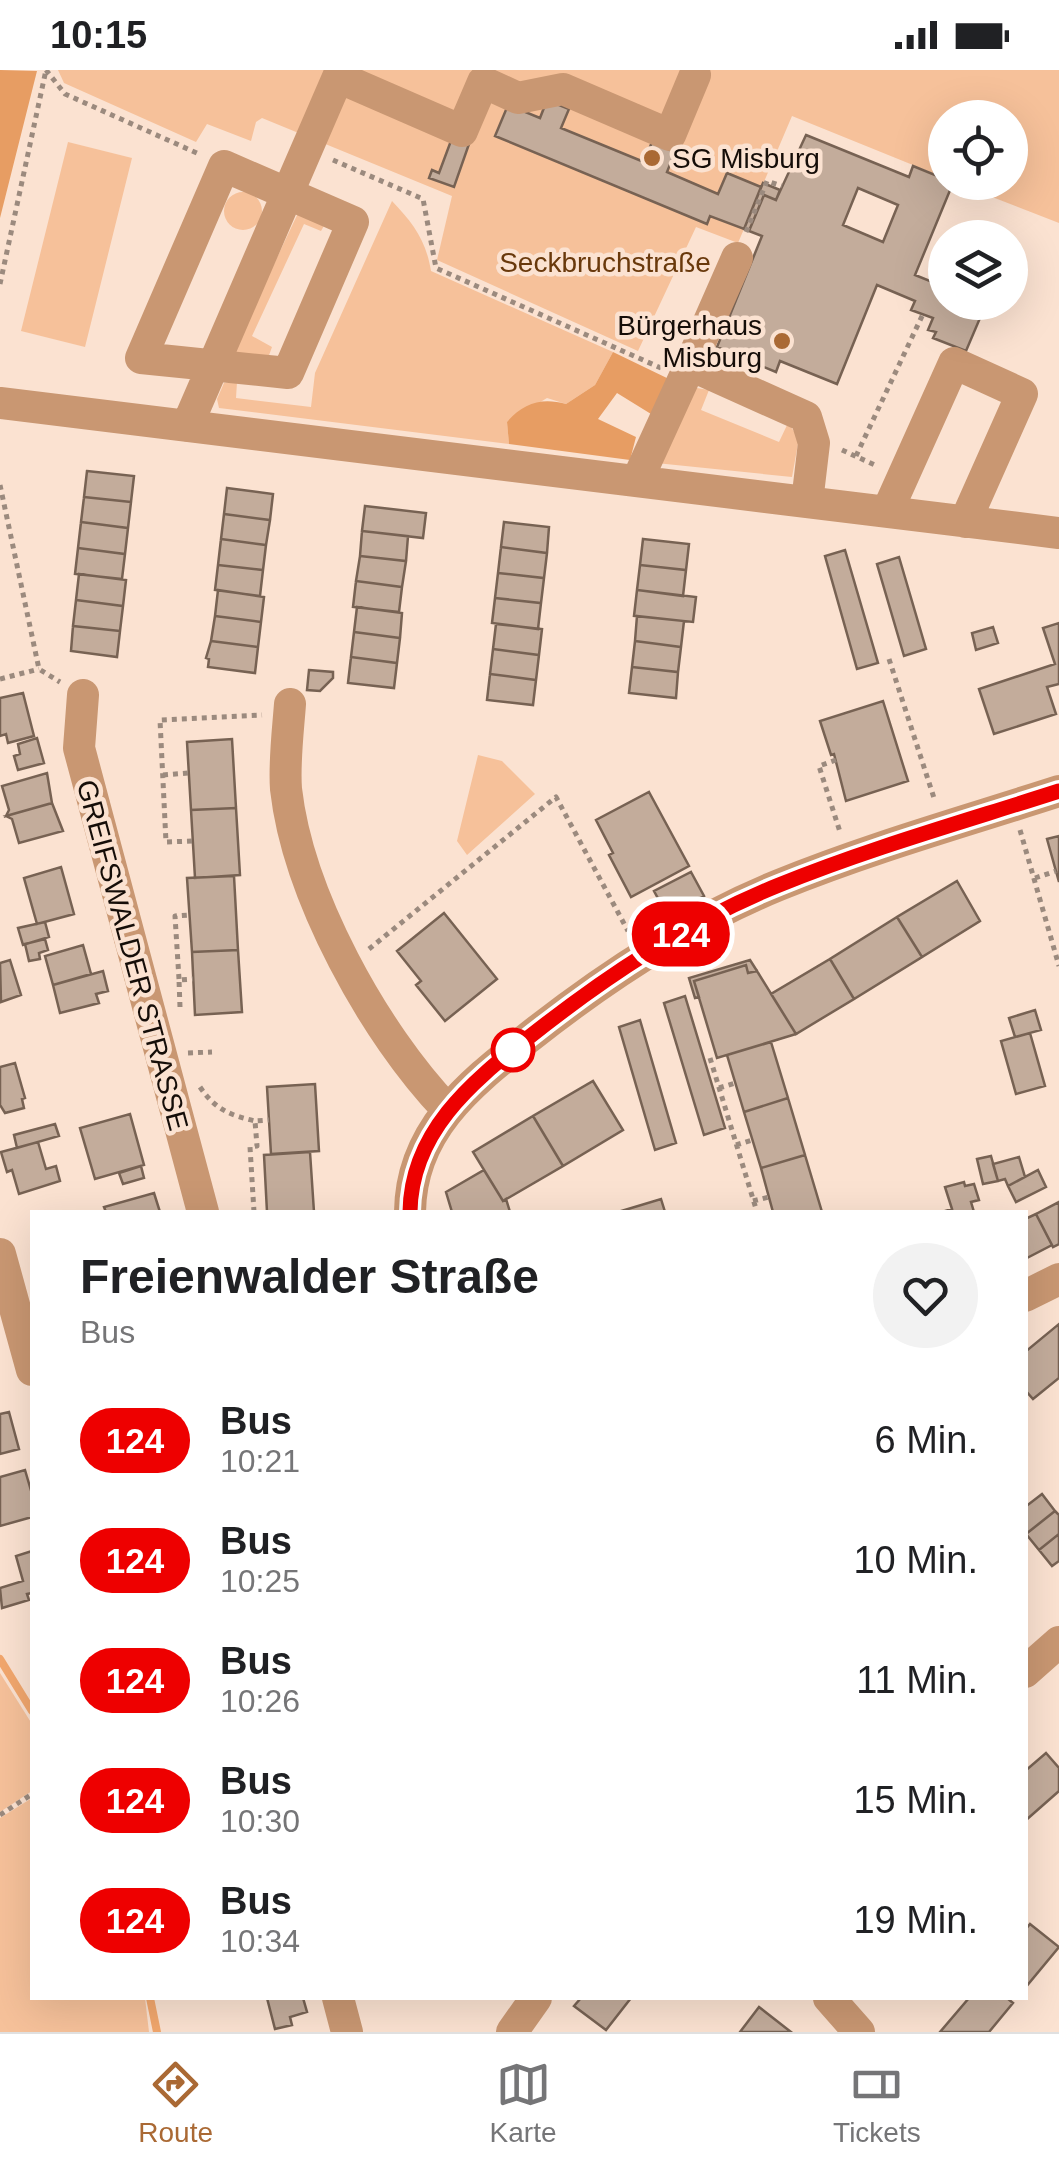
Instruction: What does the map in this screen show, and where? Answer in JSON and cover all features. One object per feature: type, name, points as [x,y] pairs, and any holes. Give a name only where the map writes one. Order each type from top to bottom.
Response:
[{"type":"street","points":[[187,426],[307,149],[330,74],[462,131],[483,82],[518,98],[564,88],[670,135],[695,75]]},
{"type":"street","points":[[224,166],[288,194],[353,222],[288,373],[141,358],[224,166]]},
{"type":"street","points":[[637,481],[736,258]]},
{"type":"street","points":[[887,512],[954,364],[1022,394],[965,522]]},
{"type":"street","points":[[686,372],[806,418],[813,436],[807,502]]},
{"type":"street","points":[[0,403],[1058,532]]},
{"type":"street","name":"GREIFSWALDER STRASSE","points":[[83,695],[78,748],[202,1210]]},
{"type":"street","points":[[290,709],[286,786],[313,889],[347,966],[386,1033],[447,1109]]},
{"type":"street","points":[[410,1210],[420,1158],[447,1109],[558,1014],[642,956],[766,890],[1059,790]]},
{"type":"street","points":[[0,1254],[30,1363]]},
{"type":"street","points":[[1028,1294],[1059,1279]]},
{"type":"street","points":[[1028,1669],[1059,1642]]},
{"type":"street","points":[[339,2000],[347,2032]]},
{"type":"street","points":[[512,2032],[535,2000]]},
{"type":"street","points":[[830,2000],[859,2032]]},
{"type":"path","points":[[46,70],[65,94],[224,166]]},
{"type":"path","points":[[0,284],[46,70]]},
{"type":"path","points":[[307,149],[422,200],[436,268],[686,372]]},
{"type":"path","points":[[736,258],[767,180],[782,186]]},
{"type":"path","points":[[856,456],[923,314]]},
{"type":"path","points":[[813,436],[903,478]]},
{"type":"path","points":[[0,485],[39,669],[46,674]]},
{"type":"path","points":[[889,660],[943,828]]},
{"type":"path","points":[[0,679],[39,669]]},
{"type":"path","points":[[192,841],[166,842],[160,720],[290,709]]},
{"type":"path","points":[[836,760],[820,766],[848,859]]},
{"type":"path","points":[[163,775],[188,773]]},
{"type":"path","points":[[347,966],[556,797],[642,956]]},
{"type":"path","points":[[1013,806],[1055,939],[1059,966]]},
{"type":"path","points":[[1034,878],[1056,871]]},
{"type":"path","points":[[181,1016],[176,916],[190,915]]},
{"type":"path","points":[[179,980],[193,979]]},
{"type":"path","points":[[187,1063],[183,1053],[212,1052]]},
{"type":"path","points":[[710,1058],[755,1210]]},
{"type":"path","points":[[191,1074],[213,1106],[226,1114],[256,1122],[269,1120]]},
{"type":"path","points":[[719,1088],[736,1084]]},
{"type":"path","points":[[254,1210],[250,1147],[257,1146],[256,1122]]},
{"type":"path","points":[[736,1144],[752,1140]]},
{"type":"path","points":[[253,1194],[266,1193]]},
{"type":"path","points":[[753,1202],[769,1197]]},
{"type":"path","points":[[0,1815],[30,1795]]},
{"type":"green space","name":"SG Misburg","points":[[58,70],[1059,70],[1059,223],[1000,200],[1028,200],[1028,100],[928,100],[928,171],[792,116],[738,243],[696,227],[638,351],[437,260],[452,196],[262,118],[256,122],[251,141],[207,124],[196,142],[64,83]]},
{"type":"green space","points":[[68,142],[132,158],[85,347],[21,331]]},
{"type":"green space","points":[[243,192],[256,198],[262,211],[256,224],[243,230],[230,224],[224,211],[230,198]]},
{"type":"green space","points":[[392,201],[418,233],[431,271],[613,352],[595,385],[566,404],[547,398],[507,422],[509,444],[219,408],[217,399],[224,383],[237,382],[236,398],[311,407],[315,373]]},
{"type":"green space","points":[[299,211],[325,224],[321,231],[304,224],[252,336],[272,347],[268,358],[231,355]]},
{"type":"green space","points":[[697,388],[709,390],[701,410],[779,442],[788,423],[799,438],[792,477],[656,463]]},
{"type":"green space","points":[[478,755],[502,761],[535,794],[467,855],[457,841]]},
{"type":"green space","points":[[0,1673],[30,1721],[30,1792],[0,1812]]},
{"type":"green space","points":[[30,1799],[30,2000],[145,2000],[149,2032],[0,2032],[0,1818]]},
{"type":"shaded area","points":[[0,70],[37,71],[0,218]]},
{"type":"shaded area","points":[[613,352],[671,380],[651,414],[617,393],[598,419],[636,437],[630,460],[509,444],[507,422],[513,415],[541,402],[566,404],[595,385]]},
{"type":"building","points":[[547,100],[569,109],[561,128],[644,162],[652,142],[675,152],[667,172],[718,194],[727,173],[761,187],[744,229],[710,216],[707,224],[495,136],[508,105],[540,118]]},
{"type":"building","points":[[806,135],[909,177],[913,166],[928,172],[928,200],[946,200],[938,220],[928,220],[928,244],[915,275],[928,280],[928,316],[911,310],[915,301],[877,285],[837,384],[780,361],[776,372],[732,359],[734,354],[717,347],[762,236],[749,231],[764,195],[776,200]],"holes":[[[858,188],[898,205],[883,242],[843,225]]]},
{"type":"building","points":[[452,138],[469,144],[454,187],[429,178],[432,170],[439,173]]},
{"type":"building","points":[[763,183],[780,190],[776,200],[764,195],[749,231],[744,229]]},
{"type":"building","points":[[932,320],[979,320],[966,351],[933,338],[936,332],[928,330]]},
{"type":"building","points":[[87,471],[134,476],[131,502],[84,497]]},
{"type":"building","points":[[227,488],[273,494],[270,520],[224,514]]},
{"type":"building","points":[[84,497],[131,502],[128,528],[81,522]]},
{"type":"building","points":[[365,506],[426,513],[423,538],[362,531]]},
{"type":"building","points":[[224,514],[270,520],[266,545],[221,539]]},
{"type":"building","points":[[81,522],[128,528],[125,554],[78,548]]},
{"type":"building","points":[[504,522],[549,527],[547,553],[501,547]]},
{"type":"building","points":[[362,531],[408,536],[406,561],[360,556]]},
{"type":"building","points":[[221,539],[266,545],[263,570],[218,565]]},
{"type":"building","points":[[643,539],[689,544],[686,570],[640,565]]},
{"type":"building","points":[[501,547],[547,553],[544,578],[498,573]]},
{"type":"building","points":[[78,548],[125,554],[122,579],[75,574]]},
{"type":"building","points":[[845,550],[878,663],[857,669],[825,556]]},
{"type":"building","points":[[360,556],[406,561],[402,587],[356,581]]},
{"type":"building","points":[[899,557],[926,649],[904,656],[877,564]]},
{"type":"building","points":[[218,565],[263,570],[260,596],[215,590]]},
{"type":"building","points":[[640,565],[686,570],[683,596],[637,590]]},
{"type":"building","points":[[498,573],[544,578],[541,603],[495,598]]},
{"type":"building","points":[[79,574],[126,580],[123,606],[76,600]]},
{"type":"building","points":[[356,581],[402,587],[399,612],[353,607]]},
{"type":"building","points":[[218,590],[264,597],[261,622],[215,616]]},
{"type":"building","points":[[637,590],[696,597],[693,622],[634,616]]},
{"type":"building","points":[[495,598],[541,603],[538,629],[492,623]]},
{"type":"building","points":[[76,600],[123,606],[120,631],[73,626]]},
{"type":"building","points":[[357,607],[402,613],[400,638],[354,632]]},
{"type":"building","points":[[215,616],[261,622],[258,647],[211,641]]},
{"type":"building","points":[[637,616],[684,621],[681,647],[635,641]]},
{"type":"building","points":[[1059,623],[1059,684],[1047,687],[1056,714],[994,734],[979,689],[1055,664],[1043,628]]},
{"type":"building","points":[[496,624],[542,629],[539,655],[493,649]]},
{"type":"building","points":[[73,626],[120,631],[117,657],[71,651]]},
{"type":"building","points":[[993,627],[998,643],[976,650],[972,633]]},
{"type":"building","points":[[354,632],[400,638],[397,663],[351,657]]},
{"type":"building","points":[[211,641],[258,647],[255,673],[208,667],[206,658]]},
{"type":"building","points":[[635,641],[681,647],[678,672],[632,667]]},
{"type":"building","points":[[493,649],[539,655],[536,680],[490,674]]},
{"type":"building","points":[[351,657],[397,663],[394,688],[348,683]]},
{"type":"building","points":[[632,667],[678,672],[676,698],[629,693]]},
{"type":"building","points":[[309,670],[333,672],[333,678],[320,691],[307,690]]},
{"type":"building","points":[[490,674],[536,680],[533,705],[487,700]]},
{"type":"building","points":[[23,693],[34,736],[8,743],[6,734],[0,736],[0,698]]},
{"type":"building","points":[[883,701],[908,781],[846,801],[834,754],[831,755],[820,721]]},
{"type":"building","points":[[37,738],[44,763],[18,770],[14,756],[20,754],[18,744]]},
{"type":"building","points":[[232,739],[236,808],[191,810],[187,742]]},
{"type":"building","points":[[47,773],[52,803],[6,816],[9,810],[2,786]]},
{"type":"building","points":[[649,792],[689,866],[631,897],[596,820]]},
{"type":"building","points":[[52,803],[63,831],[19,843],[12,819],[6,816]]},
{"type":"building","points":[[236,808],[240,875],[195,878],[191,810]]},
{"type":"building","points":[[1059,836],[1059,882],[1047,839]]},
{"type":"building","points":[[61,867],[74,914],[37,924],[24,878]]},
{"type":"building","points":[[691,872],[704,896],[667,915],[654,891]]},
{"type":"building","points":[[234,876],[238,950],[192,952],[187,878]]},
{"type":"building","points":[[957,881],[980,921],[922,957],[897,917]]},
{"type":"building","points":[[444,913],[497,979],[445,1021],[416,985],[421,981],[397,951]]},
{"type":"building","points":[[897,917],[922,957],[854,999],[830,959]]},
{"type":"building","points":[[45,922],[49,937],[23,945],[18,928]]},
{"type":"building","points":[[45,939],[48,950],[39,953],[40,959],[29,961],[25,944]]},
{"type":"building","points":[[83,945],[91,974],[53,985],[45,956]]},
{"type":"building","points":[[238,950],[242,1012],[195,1015],[192,952]]},
{"type":"building","points":[[830,959],[854,999],[796,1034],[771,994]]},
{"type":"building","points":[[10,960],[21,995],[1,1002],[0,963]]},
{"type":"building","points":[[750,960],[757,971],[748,973],[746,965],[694,981],[699,997],[695,998],[689,978]]},
{"type":"building","points":[[746,965],[748,973],[757,971],[796,1034],[717,1058],[694,981]]},
{"type":"building","points":[[103,971],[108,991],[96,994],[99,1003],[60,1013],[53,985]]},
{"type":"building","points":[[685,996],[725,1128],[704,1135],[664,1003]]},
{"type":"building","points":[[1035,1010],[1041,1030],[1015,1037],[1009,1018]]},
{"type":"building","points":[[640,1020],[676,1143],[655,1150],[619,1027]]},
{"type":"building","points":[[1030,1033],[1045,1086],[1016,1094],[1001,1041]]},
{"type":"building","points":[[771,1042],[788,1098],[744,1112],[727,1055]]},
{"type":"building","points":[[15,1063],[24,1108],[5,1113],[0,1105],[0,1067]]},
{"type":"building","points":[[593,1081],[623,1130],[563,1166],[533,1116]]},
{"type":"building","points":[[315,1084],[319,1151],[271,1154],[267,1087]]},
{"type":"building","points":[[788,1098],[805,1155],[761,1168],[744,1112]]},
{"type":"building","points":[[130,1114],[144,1165],[95,1179],[80,1128]]},
{"type":"building","points":[[533,1116],[563,1166],[503,1201],[473,1152]]},
{"type":"building","points":[[55,1124],[59,1136],[17,1148],[14,1135]]},
{"type":"building","points":[[38,1142],[46,1169],[56,1166],[60,1181],[19,1194],[12,1170],[7,1172],[1,1152]]},
{"type":"building","points":[[310,1152],[314,1210],[267,1210],[264,1155]]},
{"type":"building","points":[[805,1155],[821,1210],[772,1210],[761,1168]]},
{"type":"building","points":[[991,1156],[998,1181],[983,1184],[977,1159]]},
{"type":"building","points":[[1019,1157],[1025,1177],[1008,1186],[1005,1179],[998,1181],[993,1164]]},
{"type":"building","points":[[141,1166],[144,1178],[123,1184],[119,1173]]},
{"type":"building","points":[[484,1170],[503,1201],[506,1199],[509,1210],[451,1210],[446,1192]]},
{"type":"building","points":[[1038,1170],[1046,1187],[1016,1202],[1008,1186]]},
{"type":"building","points":[[964,1182],[965,1186],[974,1184],[979,1200],[971,1202],[973,1210],[949,1210],[952,1209],[945,1187]]},
{"type":"building","points":[[154,1193],[159,1210],[105,1210],[104,1207]]},
{"type":"building","points":[[661,1199],[664,1210],[625,1210]]},
{"type":"building","points":[[1059,1202],[1059,1244],[1053,1247],[1036,1214]]},
{"type":"building","points":[[1036,1214],[1052,1245],[1028,1257],[1028,1218]]},
{"type":"building","points":[[1059,1324],[1059,1378],[1033,1399],[1028,1393],[1028,1350]]},
{"type":"building","points":[[9,1412],[19,1449],[0,1454],[0,1414]]},
{"type":"building","points":[[25,1470],[30,1487],[30,1518],[0,1526],[0,1477]]},
{"type":"building","points":[[1042,1494],[1055,1511],[1028,1532],[1028,1505]]},
{"type":"building","points":[[1055,1511],[1059,1515],[1059,1534],[1039,1550],[1028,1532]]},
{"type":"building","points":[[1059,1534],[1059,1561],[1052,1566],[1039,1550]]},
{"type":"building","points":[[30,1552],[29,1600],[2,1608],[0,1588],[23,1581],[16,1556]]},
{"type":"building","points":[[1046,1753],[1059,1768],[1059,1791],[1028,1818],[1028,1768]]},
{"type":"building","points":[[1030,1924],[1059,1947],[1028,1984]]},
{"type":"building","points":[[268,2000],[304,2000],[307,2012],[290,2017],[292,2025],[275,2029]]},
{"type":"building","points":[[579,2000],[629,2000],[606,2030],[574,2006]]},
{"type":"building","points":[[967,2000],[1013,2003],[989,2032],[940,2032]]},
{"type":"building","points":[[759,2007],[791,2032],[740,2032]]},
{"type":"waterway","points":[[0,1659],[30,1708]]},
{"type":"waterway","points":[[150,2000],[157,2032]]},
{"type":"bus line","name":"124","points":[[410,1210],[420,1158],[447,1109],[570,1004],[632,961],[779,885],[1059,791]]},
{"type":"place","name":"SG Misburg","points":[[652,158]]},
{"type":"place","name":"Bürgerhaus Misburg","points":[[782,341]]},
{"type":"park label","name":"Seckbruchstraße","points":[[605,262]]}]
